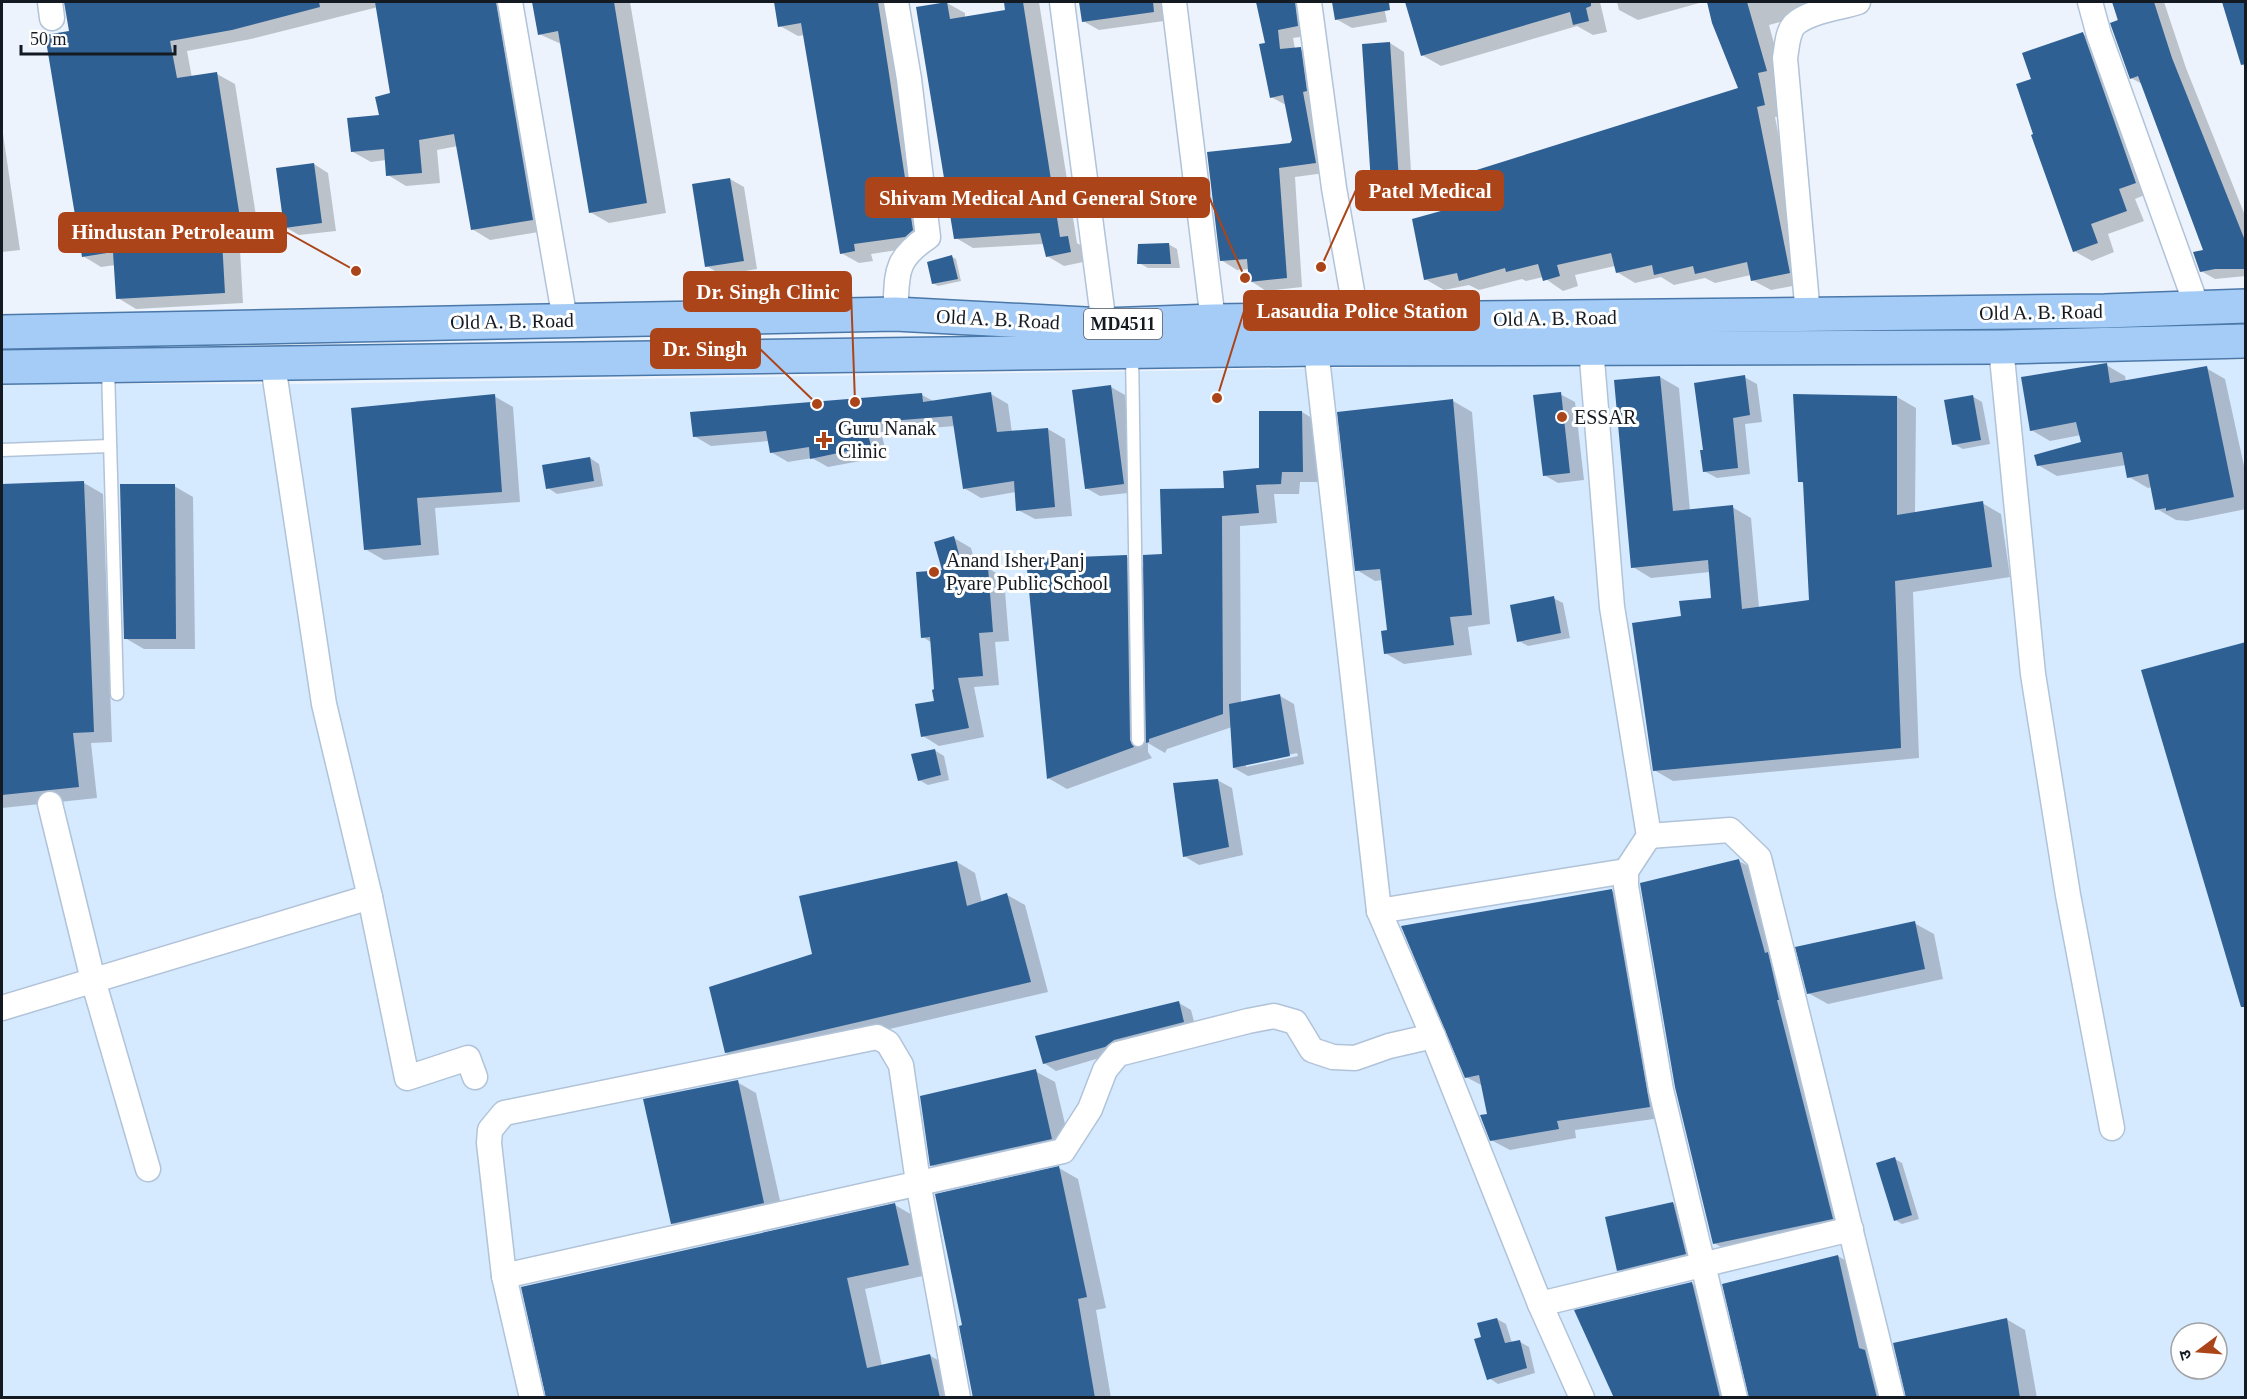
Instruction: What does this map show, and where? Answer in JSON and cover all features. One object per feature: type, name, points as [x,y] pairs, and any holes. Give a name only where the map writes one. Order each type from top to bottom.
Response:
[{"type":"main road","name":"Old A. B. Road","points":[[2,332],[895,314],[1104,325],[1213,321],[2105,311],[2246,306]]},
{"type":"main road","name":"Old A. B. Road","points":[[2,367],[1591,347],[2001,347],[2246,341]]},
{"type":"street","points":[[510,2],[565,320]]},
{"type":"street","points":[[895,314],[898,266],[907,252],[928,237],[909,79],[896,2]]},
{"type":"street","points":[[1062,2],[1104,325]]},
{"type":"street","points":[[1174,2],[1213,321]]},
{"type":"street","points":[[1310,2],[1334,188],[1357,320]]},
{"type":"street","points":[[1808,315],[1785,58],[1788,37],[1794,26],[1807,17],[1858,2]]},
{"type":"street","points":[[2090,2],[2099,35],[2197,307]]},
{"type":"street","points":[[1591,347],[1612,607],[1648,836],[1626,871],[1626,886],[1661,1090],[1735,1398]]},
{"type":"street","points":[[2001,347],[2033,674],[2068,896],[2112,1128]]},
{"type":"street","points":[[1316,350],[1379,912],[1433,1035],[1540,1304],[1582,1398]]},
{"type":"street","points":[[273,365],[324,704],[370,897],[407,1078],[468,1058],[475,1077]]},
{"type":"street","points":[[50,804],[93,980],[148,1169]]},
{"type":"street","points":[[1648,836],[1730,830],[1759,858],[1892,1398]]},
{"type":"street","points":[[1379,912],[1626,871]]},
{"type":"street","points":[[2,1008],[370,897]]},
{"type":"street","points":[[504,1276],[1063,1151],[1090,1109],[1104,1070],[1118,1054],[1147,1046],[1274,1016],[1295,1022],[1312,1050],[1333,1057],[1355,1058],[1389,1046],[1433,1035]]},
{"type":"street","points":[[532,1398],[504,1276],[489,1143],[490,1130],[504,1113],[877,1037],[888,1043],[900,1065],[918,1182],[958,1398]]},
{"type":"street","points":[[1540,1304],[1851,1229]]},
{"type":"lane","points":[[1132,352],[1138,740]]},
{"type":"lane","points":[[108,365],[117,694]]},
{"type":"lane","points":[[2,450],[110,446]]},
{"type":"shaded area","points":[[1937,359],[2245,360],[2245,1397],[2,1398],[2,384],[299,384]]},
{"type":"building","points":[[64,2],[319,2],[320,7],[232,30],[170,41],[177,78],[217,72],[243,237],[222,240],[225,293],[116,299],[113,252],[82,257],[45,35],[69,31]]},
{"type":"building","points":[[375,2],[496,2],[533,220],[471,230],[454,134],[419,140],[422,173],[386,176],[384,149],[351,152],[347,118],[379,115],[375,97],[390,93]]},
{"type":"building","points":[[532,2],[614,2],[647,203],[589,213],[558,31],[538,35]]},
{"type":"building","points":[[774,2],[878,2],[913,230],[905,237],[854,244],[855,251],[840,254],[801,23],[778,27]]},
{"type":"building","points":[[947,2],[950,19],[1005,10],[1004,2],[1023,2],[1060,237],[1068,236],[1071,252],[1046,257],[1040,233],[954,239],[916,7]]},
{"type":"building","points":[[1079,2],[1153,2],[1154,12],[1082,22]]},
{"type":"building","points":[[1256,2],[1295,2],[1298,26],[1278,30],[1280,49],[1301,47],[1307,91],[1303,92],[1316,163],[1279,168],[1287,278],[1249,282],[1247,259],[1220,261],[1207,152],[1290,143],[1292,140],[1283,95],[1270,98],[1259,44],[1265,43]]},
{"type":"building","points":[[1332,2],[1389,2],[1390,10],[1335,20]]},
{"type":"building","points":[[1405,2],[1591,2],[1591,6],[1586,8],[1589,21],[1573,25],[1570,12],[1421,56]]},
{"type":"building","points":[[1707,2],[1747,2],[1767,71],[1758,73],[1765,105],[1757,107],[1790,273],[1751,281],[1747,262],[1695,274],[1693,266],[1654,275],[1652,265],[1616,273],[1611,253],[1557,265],[1560,276],[1543,281],[1538,264],[1506,272],[1505,268],[1459,281],[1457,273],[1424,280],[1412,219],[1459,206],[1451,178],[1738,88],[1712,23]]},
{"type":"building","points":[[2112,2],[2154,2],[2172,58],[2246,243],[2246,269],[2215,269],[2200,272],[2193,252],[2203,250],[2138,76],[2130,79],[2110,23],[2118,20]]},
{"type":"building","points":[[2222,2],[2246,2],[2246,64],[2241,65]]},
{"type":"building","points":[[2083,32],[2136,183],[2119,189],[2127,211],[2091,224],[2098,243],[2073,252],[2031,135],[2033,134],[2016,84],[2031,79],[2022,53]]},
{"type":"building","points":[[1390,42],[1399,181],[1371,183],[1362,44]]},
{"type":"building","points":[[314,163],[322,223],[284,228],[276,168]]},
{"type":"building","points":[[730,178],[744,261],[705,267],[692,184]]},
{"type":"building","points":[[1169,243],[1171,264],[1137,264],[1138,244]]},
{"type":"building","points":[[952,255],[958,279],[932,284],[927,262]]},
{"type":"building","points":[[2107,363],[2110,383],[2207,366],[2234,497],[2166,511],[2166,508],[2155,510],[2148,474],[2127,478],[2122,452],[2037,466],[2034,455],[2081,442],[2076,422],[2030,431],[2021,377]]},
{"type":"building","points":[[1745,375],[1750,415],[1733,418],[1738,468],[1703,472],[1700,450],[1703,450],[1694,383]]},
{"type":"building","points":[[1660,376],[1673,511],[1733,505],[1742,609],[1809,600],[1803,482],[1798,482],[1793,394],[1897,396],[1897,515],[1983,501],[1992,567],[1895,581],[1901,748],[1653,771],[1632,623],[1681,616],[1679,601],[1711,598],[1708,560],[1631,568],[1614,380]]},
{"type":"building","points":[[1111,385],[1124,484],[1085,489],[1072,390]]},
{"type":"building","points":[[991,392],[997,432],[1048,428],[1055,507],[1016,511],[1014,481],[963,489],[952,416],[865,423],[871,446],[810,459],[809,447],[770,453],[766,431],[693,437],[690,412],[922,393],[923,402]]},
{"type":"building","points":[[1561,392],[1570,473],[1543,476],[1533,395]]},
{"type":"building","points":[[495,394],[502,492],[417,498],[421,545],[364,550],[351,408]]},
{"type":"building","points":[[1973,395],[1981,440],[1952,445],[1944,400]]},
{"type":"building","points":[[1453,399],[1472,615],[1450,617],[1454,645],[1384,654],[1381,631],[1387,630],[1380,569],[1355,571],[1337,412]]},
{"type":"building","points":[[1259,411],[1302,411],[1303,472],[1282,472],[1281,484],[1256,485],[1259,513],[1222,516],[1223,714],[1149,739],[1146,743],[1143,555],[1162,554],[1160,489],[1224,488],[1223,471],[1259,468]]},
{"type":"building","points":[[590,457],[594,481],[546,489],[542,465]]},
{"type":"building","points":[[84,481],[94,732],[73,733],[79,787],[2,795],[2,484]]},
{"type":"building","points":[[120,484],[175,484],[176,639],[124,639]]},
{"type":"building","points":[[954,536],[963,569],[988,567],[993,632],[979,633],[983,676],[958,678],[969,728],[921,737],[915,704],[934,701],[932,690],[934,689],[930,637],[921,638],[916,572],[942,570],[934,542]]},
{"type":"building","points":[[1127,555],[1130,740],[1134,747],[1047,779],[1026,559]]},
{"type":"building","points":[[1554,596],[1561,633],[1517,642],[1510,605]]},
{"type":"building","points":[[2246,642],[2246,1007],[2241,1007],[2141,670]]},
{"type":"building","points":[[1280,694],[1290,756],[1233,768],[1229,704]]},
{"type":"building","points":[[935,749],[941,775],[918,781],[911,754]]},
{"type":"building","points":[[1218,779],[1229,847],[1183,857],[1173,783]]},
{"type":"building","points":[[1739,859],[1765,953],[1768,952],[1779,1000],[1777,1000],[1833,1219],[1713,1244],[1675,1087],[1640,883]]},
{"type":"building","points":[[957,861],[967,906],[1007,893],[1031,982],[725,1053],[709,987],[812,954],[799,896]]},
{"type":"building","points":[[1612,889],[1650,1107],[1557,1121],[1559,1129],[1490,1141],[1480,1115],[1487,1114],[1479,1075],[1465,1078],[1401,926]]},
{"type":"building","points":[[1915,921],[1925,969],[1807,994],[1795,947]]},
{"type":"building","points":[[1179,1001],[1184,1022],[1114,1040],[1105,1047],[1043,1064],[1035,1036]]},
{"type":"building","points":[[1036,1069],[1052,1139],[930,1166],[920,1096]]},
{"type":"building","points":[[738,1080],[764,1203],[671,1224],[643,1099]]},
{"type":"building","points":[[1895,1157],[1912,1215],[1894,1221],[1876,1163]]},
{"type":"building","points":[[1059,1166],[1087,1297],[1078,1299],[1095,1398],[973,1398],[959,1326],[962,1325],[935,1194]]},
{"type":"building","points":[[1673,1202],[1686,1254],[1617,1271],[1605,1217]]},
{"type":"building","points":[[895,1203],[909,1265],[847,1278],[867,1368],[930,1354],[940,1398],[546,1398],[521,1287]]},
{"type":"building","points":[[1838,1255],[1859,1348],[1865,1350],[1877,1398],[1749,1398],[1722,1284]]},
{"type":"building","points":[[1692,1282],[1720,1398],[1614,1398],[1574,1310]]},
{"type":"building","points":[[1497,1318],[1505,1343],[1520,1340],[1527,1368],[1487,1380],[1474,1339],[1481,1337],[1477,1323]]},
{"type":"building","points":[[2007,1318],[2020,1398],[1906,1398],[1893,1343]]},
{"type":"place","name":"Patel Medical","points":[[1321,267]]},
{"type":"place","name":"Hindustan Petroleaum","points":[[356,271]]},
{"type":"place","name":"Shivam Medical And General Store","points":[[1245,278]]},
{"type":"place","name":"Lasaudia Police Station","points":[[1217,398]]},
{"type":"place","name":"Dr. Singh Clinic","points":[[855,402]]},
{"type":"place","name":"Dr. Singh","points":[[817,404]]},
{"type":"place","name":"ESSAR","points":[[1562,417]]},
{"type":"place","name":"Guru Nanak Clinic","points":[[824,440]]},
{"type":"place","name":"Anand Isher Panj Pyare Public School","points":[[934,572]]}]
